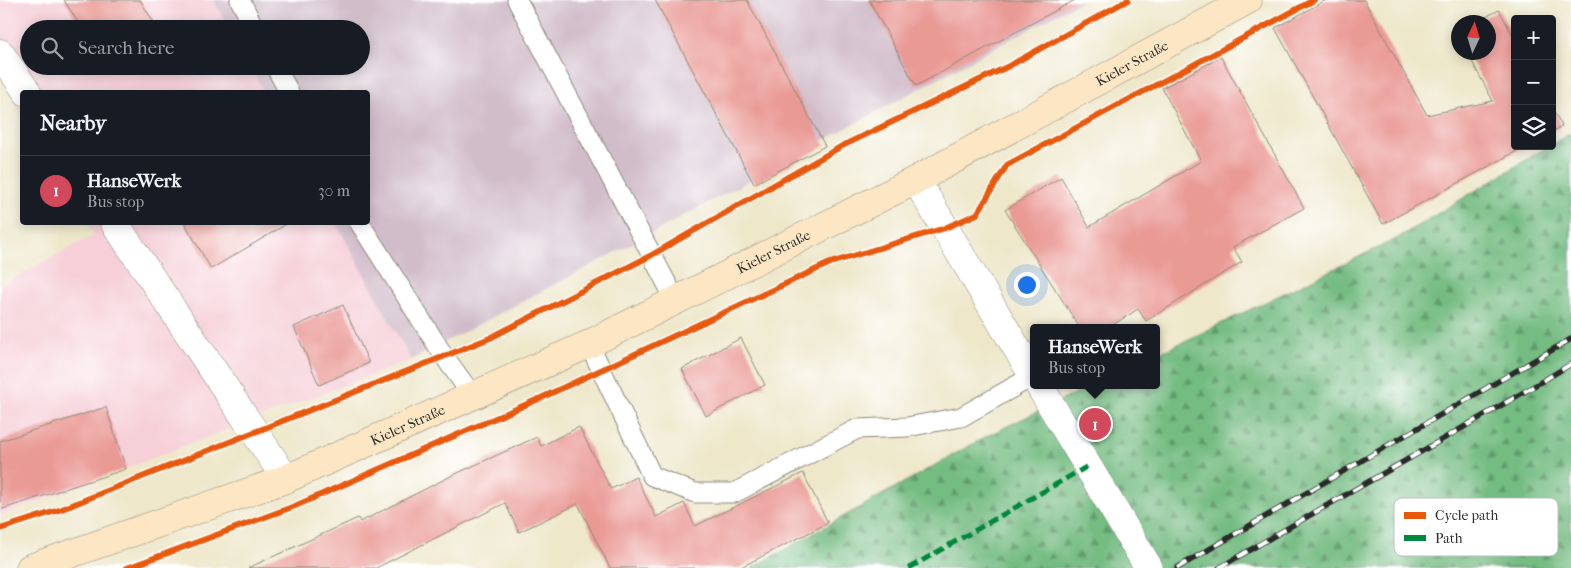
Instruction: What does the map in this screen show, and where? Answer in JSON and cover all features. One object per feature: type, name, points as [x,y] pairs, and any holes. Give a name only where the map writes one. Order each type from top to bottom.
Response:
[{"type":"main road","name":"Kieler Straße","points":[[30,568],[286,479],[589,344],[916,180],[1248,0]]},
{"type":"street","points":[[0,52],[26,90]]},
{"type":"street","points":[[916,180],[1030,371]]},
{"type":"street","points":[[116,225],[286,479]]},
{"type":"street","points":[[1041,389],[1149,568]]},
{"type":"lane","points":[[240,0],[251,20]]},
{"type":"lane","points":[[518,0],[676,301]]},
{"type":"lane","points":[[280,75],[288,90]]},
{"type":"lane","points":[[361,225],[444,356],[472,396]]},
{"type":"lane","points":[[589,344],[652,476],[695,493],[734,493],[857,429],[907,427],[961,417],[1030,378]]},
{"type":"shaded area","points":[[0,0],[214,0],[224,20],[20,20],[20,75],[255,75],[263,90],[20,90],[20,112],[0,78]]},
{"type":"shaded area","points":[[214,0],[1083,0],[641,239],[411,360],[337,225],[370,225],[370,90],[263,90],[255,75],[370,75],[370,20],[224,20]]},
{"type":"shaded area","points":[[88,225],[337,225],[411,360],[0,516],[0,286],[94,235]]},
{"type":"green space","points":[[1571,133],[1571,568],[752,568],[987,436],[1085,389],[1160,389],[1160,353],[1396,239],[1542,150],[1556,150],[1556,142]]},
{"type":"building","points":[[64,0],[140,0],[152,20],[76,20]]},
{"type":"building","points":[[655,0],[747,0],[825,146],[754,184]]},
{"type":"building","points":[[869,0],[1075,0],[916,86]]},
{"type":"building","points":[[1326,0],[1364,0],[1427,115],[1493,101],[1471,60],[1496,60],[1496,15],[1489,15],[1499,10],[1511,32],[1511,150],[1519,150],[1383,224],[1275,28]]},
{"type":"building","points":[[1221,57],[1304,208],[1233,247],[1242,262],[1146,321],[1138,309],[1114,324],[1077,324],[1005,210],[1061,177],[1089,227],[1201,161],[1162,88]]},
{"type":"building","points":[[1556,115],[1562,126],[1556,130]]},
{"type":"building","points":[[186,225],[285,225],[211,269]]},
{"type":"building","points":[[343,305],[369,363],[319,385],[294,327]]},
{"type":"building","points":[[741,338],[765,385],[706,416],[682,369]]},
{"type":"building","points":[[106,407],[126,469],[0,510],[0,441]]},
{"type":"building","points":[[579,427],[611,489],[636,477],[656,517],[684,503],[695,526],[803,473],[828,523],[739,568],[610,568],[578,504],[519,532],[505,503],[376,568],[248,568],[358,518],[360,522],[451,476],[537,437],[541,446]]},
{"type":"railway","points":[[1177,568],[1571,339]]},
{"type":"railway","points":[[1219,568],[1571,364]]},
{"type":"marked path","points":[[909,568],[1088,466]]},
{"type":"cycle path","points":[[0,529],[62,509],[490,338],[650,256],[842,146],[1011,65],[1128,0]]},
{"type":"cycle path","points":[[127,568],[295,506],[541,398],[830,263],[945,228],[977,214],[1007,165],[1314,0]]},
{"type":"place","name":"HanseWerk","points":[[1095,424]]}]
